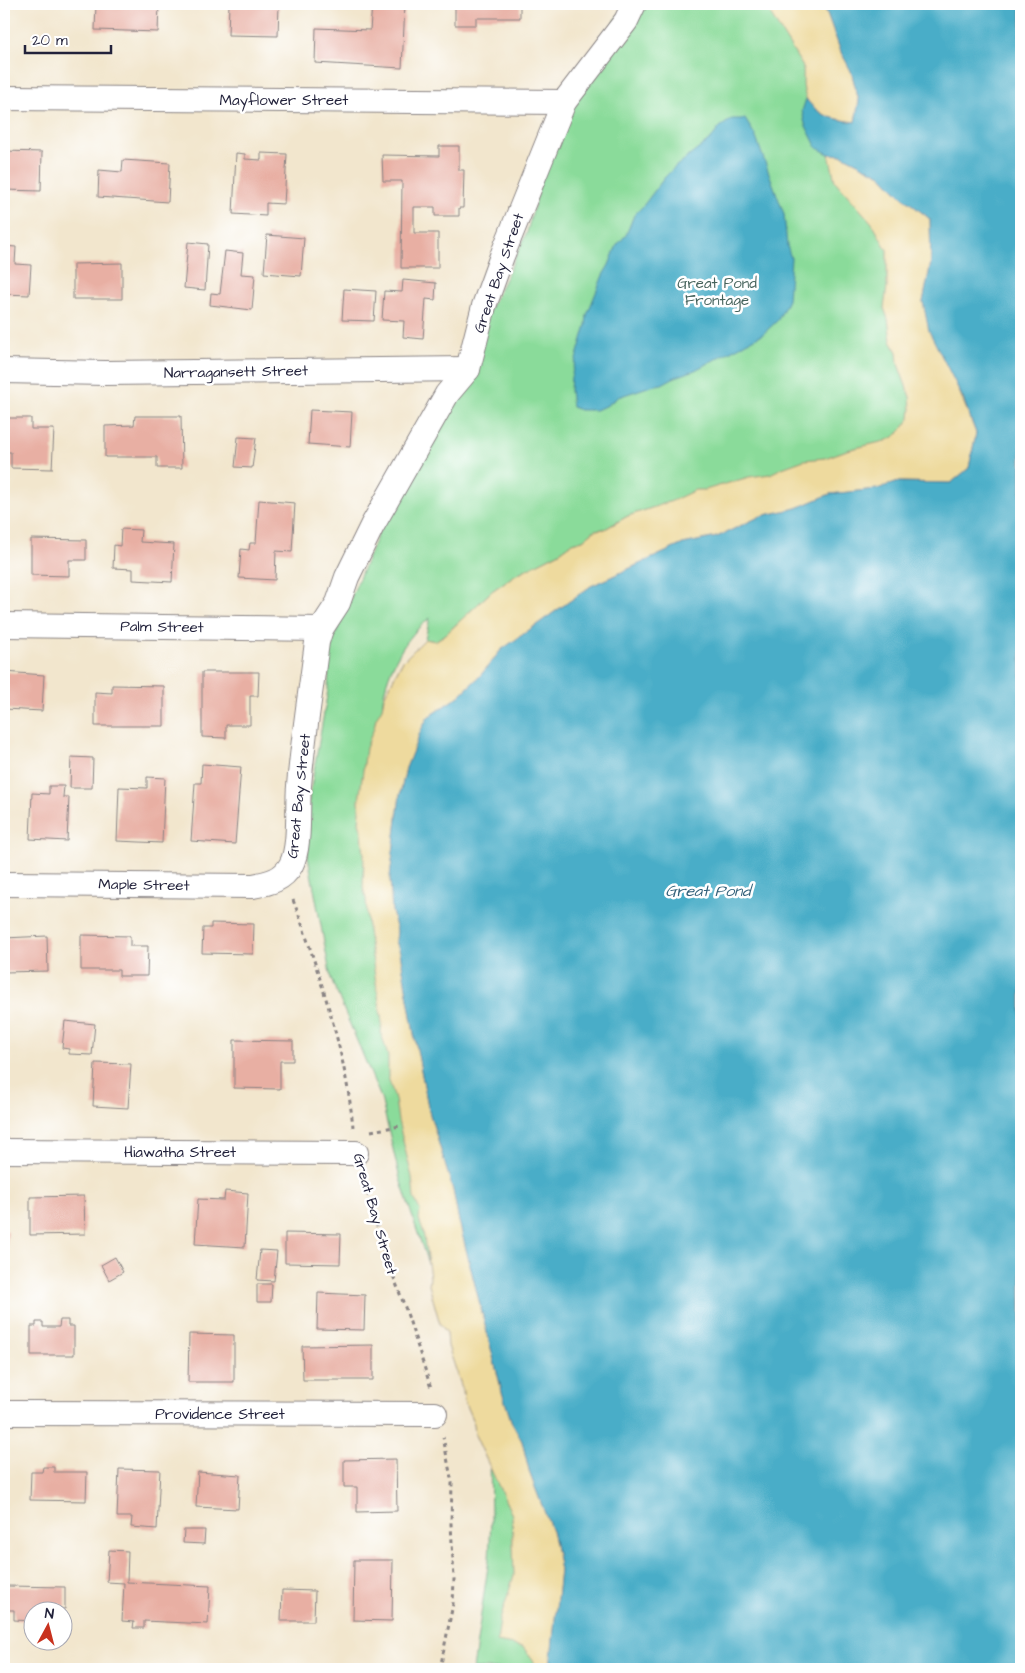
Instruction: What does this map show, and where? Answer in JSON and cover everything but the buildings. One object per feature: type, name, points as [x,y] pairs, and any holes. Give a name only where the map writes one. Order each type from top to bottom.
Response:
[{"type":"street","name":"Great Bay Street","points":[[283,876],[292,864],[296,848],[301,770],[317,642],[321,630],[338,604],[347,578],[372,526],[447,394],[468,369],[484,306],[564,102],[626,20],[634,4]]},
{"type":"street","name":"Mayflower Street","points":[[4,98],[564,102]]},
{"type":"street","name":"Narragansett Street","points":[[4,371],[105,373],[468,369]]},
{"type":"street","name":"Palm Street","points":[[4,625],[321,630]]},
{"type":"street","name":"Maple Street","points":[[4,884],[253,886],[270,882],[283,876]]},
{"type":"street","name":"Hiawatha Street","points":[[4,1151],[356,1153]]},
{"type":"street","name":"Providence Street","points":[[4,1413],[435,1414]]},
{"type":"path","name":"Great Bay Street","points":[[283,876],[300,918],[336,1030],[349,1091],[356,1153],[384,1251],[428,1377],[435,1414],[444,1439],[452,1483],[451,1524],[454,1579],[453,1604],[440,1669]]},
{"type":"path","points":[[373,1131],[400,1126]]},
{"type":"green space","name":"Great Pond Frontage","points":[[626,4],[802,4],[861,117],[982,416],[661,505],[628,516],[605,529],[595,530],[583,540],[572,543],[560,552],[515,575],[492,591],[446,634],[435,641],[425,639],[430,618],[413,634],[393,665],[383,700],[383,731],[447,1070],[569,1669],[473,1669],[489,1559],[491,1520],[490,1452],[400,1179],[381,1098],[331,979],[308,857],[309,799],[328,690],[330,647],[388,510],[527,232],[563,99]]},
{"type":"sand","points":[[764,4],[822,4],[841,52],[851,70],[859,101],[855,122],[831,117],[811,106],[804,91],[803,67]]},
{"type":"sand","points":[[829,154],[842,155],[881,175],[901,196],[930,219],[931,263],[923,302],[976,433],[969,468],[951,483],[898,482],[877,489],[830,494],[797,508],[761,516],[717,537],[683,544],[591,586],[501,650],[480,676],[459,696],[428,717],[406,768],[400,795],[390,877],[392,911],[397,931],[396,941],[400,952],[429,1111],[453,1190],[502,1392],[512,1423],[522,1441],[530,1474],[553,1534],[560,1570],[550,1669],[539,1669],[523,1647],[497,1642],[500,1620],[514,1575],[512,1515],[475,1435],[474,1424],[464,1401],[463,1391],[448,1346],[447,1333],[440,1324],[429,1285],[430,1277],[423,1231],[419,1220],[420,1210],[414,1198],[412,1177],[398,1121],[395,1099],[388,1077],[388,1056],[381,1033],[382,1023],[363,888],[364,855],[359,822],[359,801],[366,748],[376,718],[382,708],[384,697],[402,662],[425,639],[435,641],[446,634],[492,591],[515,575],[560,552],[572,543],[583,540],[595,530],[605,529],[628,516],[672,501],[695,490],[705,490],[749,477],[770,474],[804,460],[825,458],[847,450],[885,441],[894,437],[903,428],[910,418],[911,408],[910,397],[898,364],[897,352],[891,341],[888,319],[884,308],[887,287],[887,250],[872,223],[835,181]]},
{"type":"water","name":"Great Pond","points":[[822,4],[1021,4],[1021,1669],[550,1669],[560,1570],[553,1534],[530,1474],[522,1441],[512,1423],[502,1392],[453,1190],[429,1111],[400,952],[396,941],[397,931],[392,911],[390,877],[400,795],[406,768],[428,717],[459,696],[480,676],[501,650],[591,586],[683,544],[717,537],[761,516],[797,508],[830,494],[877,489],[898,482],[951,483],[969,468],[976,433],[963,398],[929,331],[923,302],[931,263],[930,219],[901,196],[881,175],[842,155],[829,154],[817,148],[805,124],[802,111],[806,99],[816,110],[828,116],[855,122],[859,101],[851,71],[841,52]]},
{"type":"water","points":[[732,119],[745,119],[755,135],[784,214],[787,246],[791,258],[788,300],[778,320],[763,334],[695,370],[662,384],[618,397],[606,406],[595,410],[580,410],[572,407],[571,377],[586,325],[587,315],[617,245],[626,235],[634,215],[665,177],[710,140],[720,127]]}]
